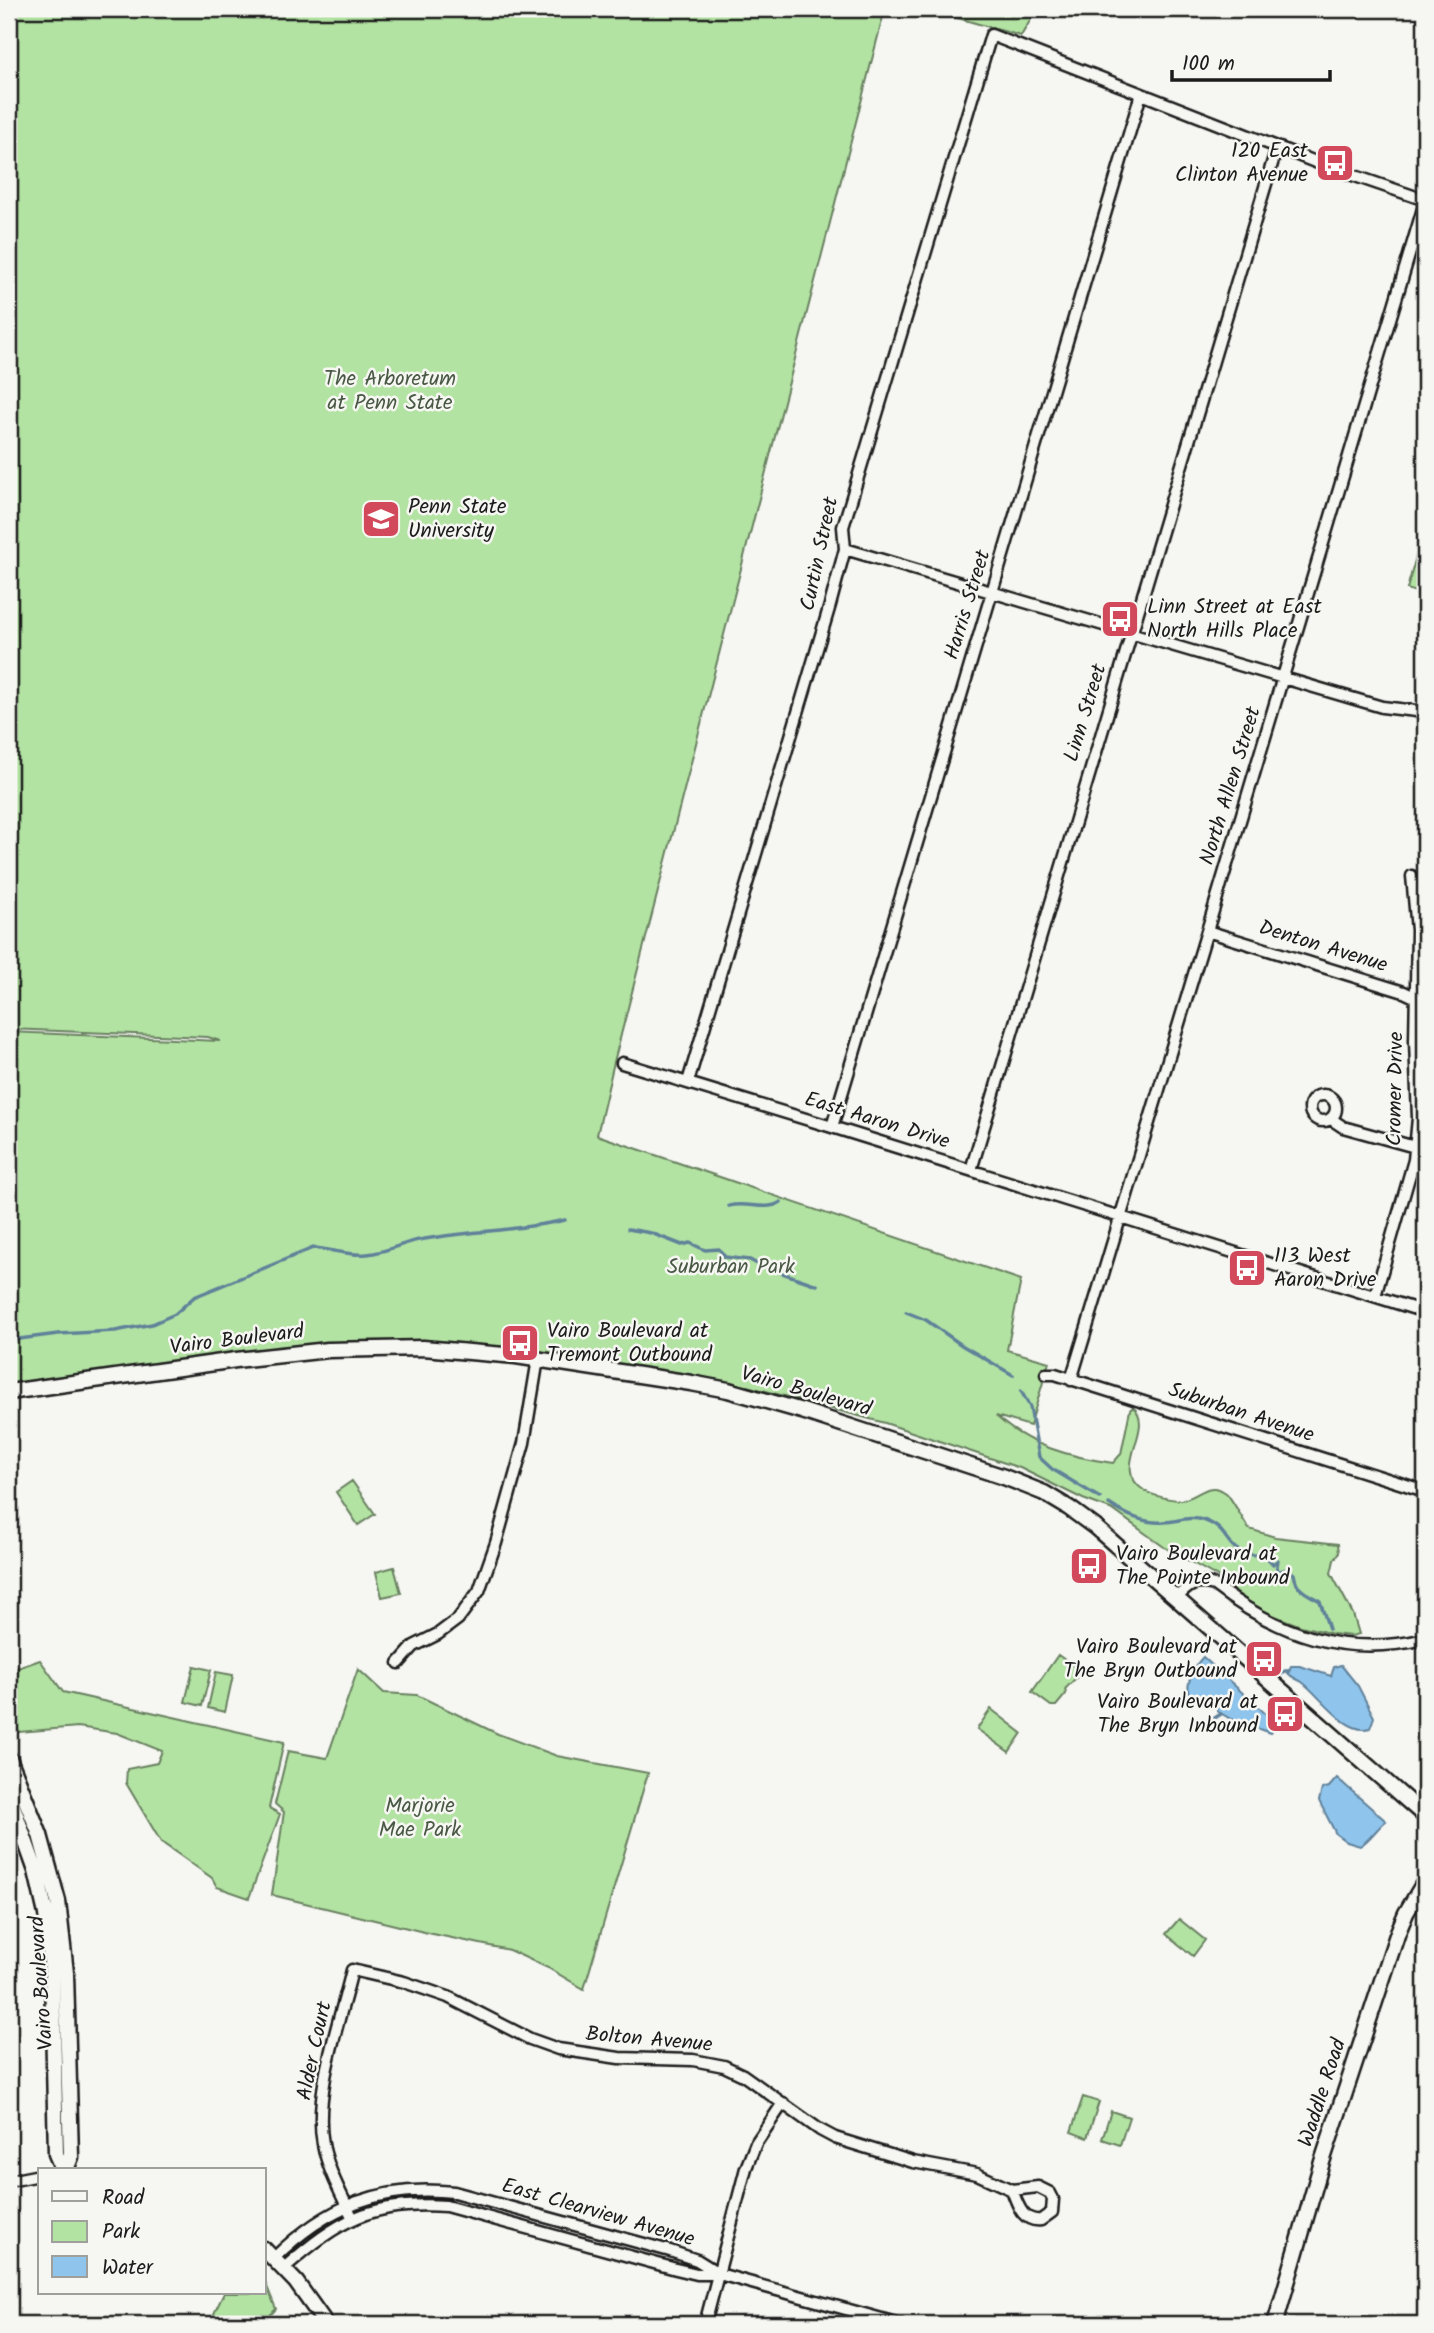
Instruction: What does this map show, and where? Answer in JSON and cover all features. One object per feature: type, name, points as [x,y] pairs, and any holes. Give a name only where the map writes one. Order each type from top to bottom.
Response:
[{"type":"street","name":"Curtin Street","points":[[688,1082],[830,605],[845,549],[843,527],[991,35],[1141,94]]},
{"type":"street","points":[[1141,94],[1352,176],[1425,201]]},
{"type":"street","name":"Harris Street","points":[[832,1127],[1141,94]]},
{"type":"street","name":"Linn Street","points":[[971,1171],[1277,147]]},
{"type":"street","name":"North Allen Street","points":[[1071,1380],[1425,201]]},
{"type":"street","points":[[845,549],[1382,707],[1425,712]]},
{"type":"street","name":"Cromer Drive","points":[[1375,1296],[1414,1160],[1418,1118],[1421,1000],[1412,876]]},
{"type":"street","name":"Denton Avenue","points":[[1208,931],[1404,992],[1421,1000]]},
{"type":"street","name":"East Aaron Drive","points":[[622,1063],[1425,1312]]},
{"type":"street","points":[[1331,1119],[1343,1127],[1415,1147]]},
{"type":"street","name":"Vairo Boulevard","points":[[9,1392],[328,1350],[423,1348],[538,1359],[691,1383],[802,1411],[1004,1477],[1044,1493],[1069,1508],[1095,1527],[1425,1816]]},
{"type":"street","points":[[399,1663],[414,1646],[439,1634],[458,1619],[479,1591],[496,1543],[524,1443],[538,1359]]},
{"type":"street","name":"Suburban Avenue","points":[[1046,1374],[1425,1490]]},
{"type":"street","points":[[1175,1599],[1193,1584],[1207,1583],[1214,1585],[1250,1612],[1315,1639],[1381,1645],[1425,1639]]},
{"type":"street","name":"Vairo Boulevard","points":[[9,1758],[40,1835],[50,1868],[63,1937],[71,2157],[66,2168]]},
{"type":"street","name":"Vairo Boulevard","points":[[9,1796],[36,1871],[46,1914],[52,1973],[56,2154],[64,2168]]},
{"type":"street","name":"Waddle Road","points":[[1275,2324],[1322,2162],[1398,1932],[1425,1881]]},
{"type":"street","name":"Bolton Avenue","points":[[352,1970],[404,1982],[448,1997],[530,2039],[558,2049],[619,2058],[693,2060],[724,2066],[743,2074],[820,2130],[835,2137],[913,2162],[977,2174],[1012,2190],[1038,2187],[1045,2189],[1053,2199],[1052,2212],[1041,2220],[1028,2219],[1023,2215],[1012,2190]]},
{"type":"street","name":"Alder Court","points":[[352,1970],[326,2076],[321,2132],[326,2158],[353,2219]]},
{"type":"street","points":[[705,2324],[746,2168],[755,2143],[783,2103]]},
{"type":"street","points":[[9,2181],[38,2175]]},
{"type":"street","name":"East Clearview Avenue","points":[[274,2258],[304,2231],[347,2206],[378,2195],[427,2189],[454,2192],[670,2251],[697,2260],[719,2274]]},
{"type":"street","name":"East Clearview Avenue","points":[[274,2258],[353,2219],[393,2207],[415,2204],[446,2206],[676,2269],[697,2274],[719,2274]]},
{"type":"street","points":[[274,2258],[326,2324]]},
{"type":"street","points":[[719,2274],[900,2324]]},
{"type":"green space","name":"The Arboretum at Penn State","points":[[9,9],[885,9],[597,1135],[1021,1280],[1007,1350],[1049,1362],[1030,1426],[996,1416],[1036,1442],[1082,1457],[1113,1463],[1121,1454],[1130,1410],[1133,1407],[1139,1416],[1140,1426],[1131,1460],[1135,1482],[1148,1493],[1177,1500],[1187,1499],[1208,1489],[1219,1489],[1228,1495],[1249,1529],[1275,1537],[1338,1544],[1339,1553],[1331,1573],[1353,1614],[1359,1634],[1333,1634],[1301,1626],[1260,1610],[1246,1602],[1223,1580],[1164,1547],[1113,1510],[1083,1499],[1020,1468],[885,1423],[747,1386],[546,1362],[387,1349],[9,1395],[9,1032],[220,1041],[208,1037],[9,1029]]},
{"type":"green space","points":[[926,9],[1037,9],[1021,36]]},
{"type":"green space","points":[[1425,524],[1425,595],[1407,589]]},
{"type":"green space","points":[[352,1481],[375,1514],[358,1525],[336,1492]]},
{"type":"green space","points":[[394,1567],[401,1593],[382,1597],[376,1572]]},
{"type":"green space","points":[[1058,1655],[1082,1672],[1065,1689],[1066,1694],[1056,1706],[1051,1706],[1032,1692]]},
{"type":"green space","points":[[40,1660],[63,1692],[284,1742],[269,1808],[280,1814],[249,1898],[217,1887],[212,1878],[161,1842],[126,1783],[127,1769],[157,1763],[162,1751],[117,1733],[78,1727],[19,1732],[9,1706],[9,1671]]},
{"type":"green space","points":[[194,1666],[211,1670],[202,1706],[185,1702]]},
{"type":"green space","name":"Marjorie Mae Park","points":[[358,1669],[384,1693],[417,1695],[498,1734],[557,1756],[648,1773],[584,1989],[509,1950],[272,1895],[284,1812],[275,1804],[288,1751],[327,1758]]},
{"type":"green space","points":[[216,1672],[233,1675],[225,1712],[208,1708]]},
{"type":"green space","points":[[991,1709],[1022,1733],[1009,1752],[977,1729]]},
{"type":"green space","points":[[1179,1919],[1205,1940],[1193,1956],[1166,1934]]},
{"type":"green space","points":[[1083,2097],[1099,2102],[1087,2138],[1071,2132]]},
{"type":"green space","points":[[1111,2111],[1129,2117],[1120,2145],[1102,2139]]},
{"type":"green space","points":[[266,2284],[276,2309],[262,2324],[209,2324],[224,2294],[266,2294]]},
{"type":"water","points":[[1203,1657],[1277,1724],[1270,1733],[1229,1718],[1217,1711],[1217,1708],[1201,1703],[1188,1693],[1190,1678]]},
{"type":"water","points":[[1341,1665],[1358,1686],[1374,1717],[1370,1728],[1361,1729],[1343,1720],[1302,1682],[1288,1673],[1291,1666],[1300,1666],[1331,1676],[1334,1667]]},
{"type":"water","points":[[1337,1778],[1386,1821],[1360,1846],[1347,1842],[1336,1834],[1319,1801],[1322,1789],[1329,1787]]},
{"type":"waterway","points":[[729,1206],[769,1206],[781,1202]]},
{"type":"waterway","points":[[9,1338],[115,1331],[152,1324],[175,1314],[194,1297],[313,1248],[367,1254],[419,1240],[565,1220]]},
{"type":"waterway","points":[[628,1229],[651,1233],[682,1245],[690,1243],[705,1250],[719,1249],[725,1257],[750,1260],[817,1285]]},
{"type":"waterway","points":[[906,1312],[926,1320],[963,1346],[1013,1375]]},
{"type":"waterway","points":[[1021,1391],[1030,1407],[1039,1457],[1052,1469],[1100,1498]]},
{"type":"waterway","points":[[1109,1504],[1150,1522],[1203,1520],[1217,1527],[1239,1551],[1266,1557],[1273,1564],[1278,1560],[1276,1572],[1288,1569],[1294,1574],[1300,1588],[1320,1601],[1329,1629]]},
{"type":"waterway","points":[[1281,1674],[1289,1671]]},
{"type":"waterway","points":[[1204,1725],[1221,1714]]},
{"type":"place","name":"120 East Clinton Avenue","points":[[1335,163]]},
{"type":"place","name":"Penn State University","points":[[381,519]]},
{"type":"place","name":"Linn Street at East North Hills Place","points":[[1120,619]]},
{"type":"place","name":"113 West Aaron Drive","points":[[1247,1268]]},
{"type":"place","name":"Vairo Boulevard at Tremont Outbound","points":[[520,1343]]},
{"type":"place","name":"Vairo Boulevard at The Pointe Inbound","points":[[1089,1566]]},
{"type":"place","name":"Vairo Boulevard at The Bryn Outbound","points":[[1264,1659]]},
{"type":"place","name":"Vairo Boulevard at The Bryn Inbound","points":[[1285,1714]]},
{"type":"park label","name":"Suburban Park","points":[[731,1267]]}]
